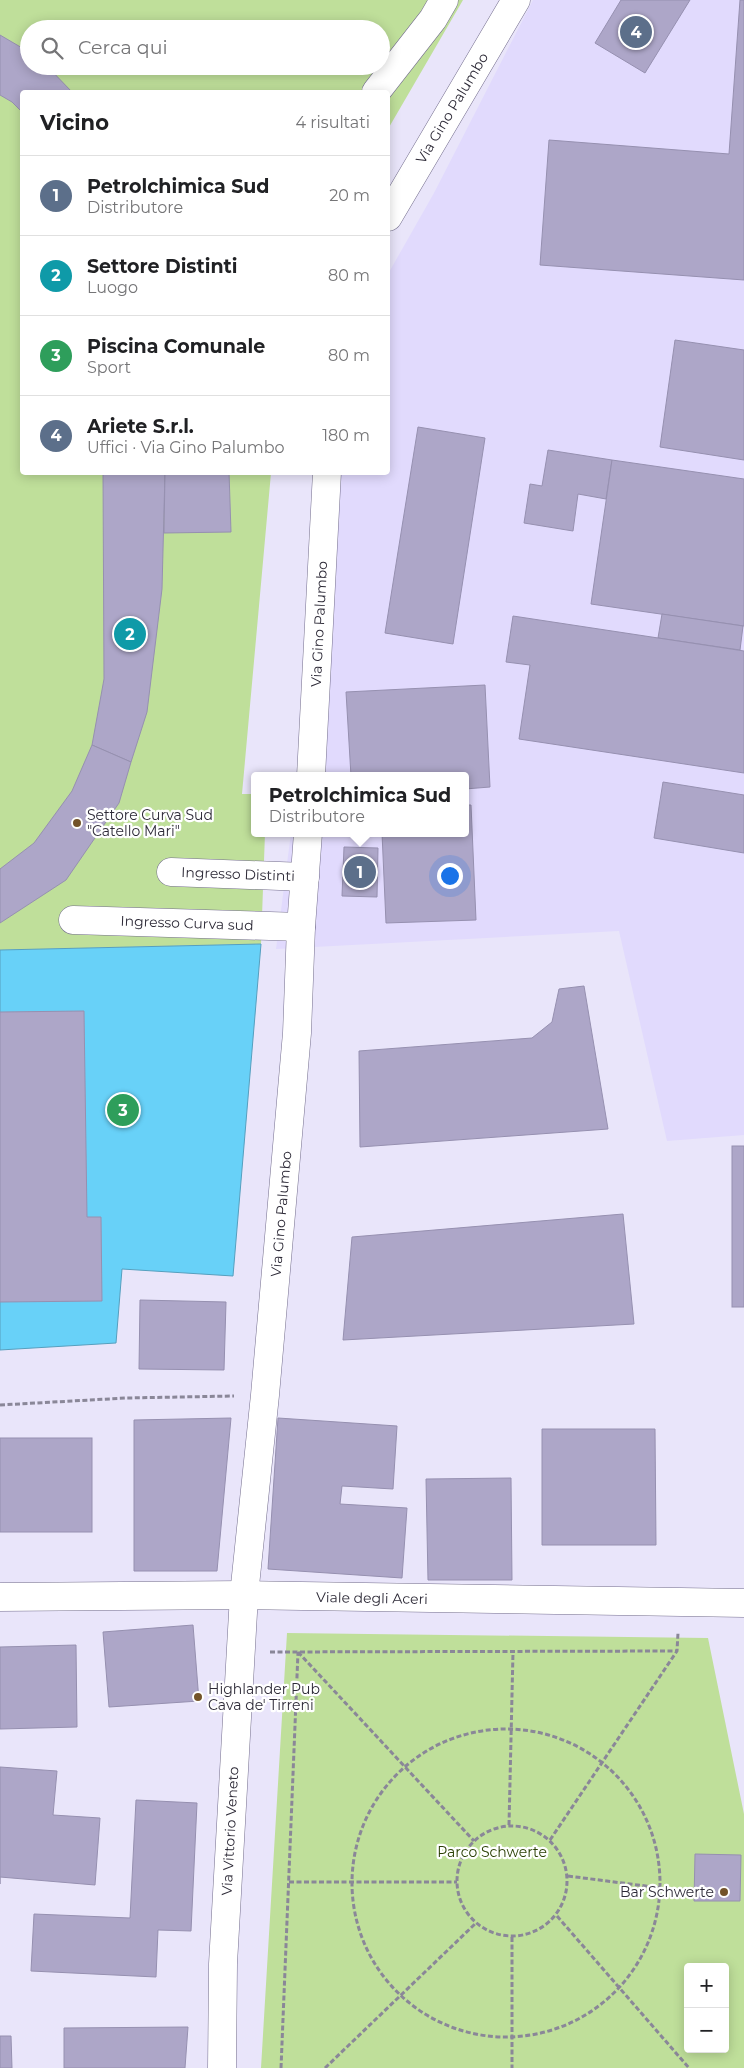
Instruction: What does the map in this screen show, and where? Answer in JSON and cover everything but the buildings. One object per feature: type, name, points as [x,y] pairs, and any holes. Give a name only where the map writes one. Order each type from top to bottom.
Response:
[{"type":"street","points":[[390,74],[444,0]]},
{"type":"street","name":"Via Gino Palumbo","points":[[390,214],[516,0]]},
{"type":"street","points":[[378,90],[389,75]]},
{"type":"street","name":"Via Gino Palumbo","points":[[311,772],[327,475]]},
{"type":"street","name":"Via Gino Palumbo","points":[[244,1595],[265,1395],[297,1033],[301,927],[308,837]]},
{"type":"street","name":"Ingresso Distinti","points":[[172,872],[305,877]]},
{"type":"street","name":"Ingresso Curva sud","points":[[73,920],[301,927]]},
{"type":"street","name":"Viale degli Aceri","points":[[0,1597],[244,1595],[744,1603]]},
{"type":"street","name":"Via Vittorio Veneto","points":[[222,2068],[223,1964],[244,1595]]},
{"type":"path","points":[[0,1406],[126,1398],[265,1395]]},
{"type":"path","points":[[550,1840],[677,1651],[681,1603]]},
{"type":"path","points":[[240,1652],[677,1651]]},
{"type":"path","points":[[298,1652],[474,1841]]},
{"type":"path","points":[[281,2068],[298,1652]]},
{"type":"path","points":[[509,1825],[513,1652]]},
{"type":"path","points":[[512,1728],[560,1738],[603,1762],[635,1798],[655,1841],[661,1888],[657,1916],[649,1942],[636,1966],[620,1988],[597,2008],[570,2023],[542,2033],[512,2037],[482,2035],[452,2028],[425,2014],[400,1996],[379,1972],[364,1944],[354,1914],[351,1882],[358,1838],[376,1799],[404,1766],[437,1744],[473,1732],[512,1728]]},
{"type":"path","points":[[509,1825],[524,1827],[538,1832],[550,1840],[562,1857],[568,1876],[568,1890],[564,1904],[556,1916],[544,1927],[528,1935],[512,1937],[499,1935],[476,1923],[466,1911],[459,1898],[457,1882],[458,1867],[464,1852],[474,1841],[484,1833],[509,1825]]},
{"type":"path","points":[[568,1876],[661,1888]]},
{"type":"path","points":[[289,1882],[457,1882]]},
{"type":"path","points":[[556,1916],[690,2068]]},
{"type":"path","points":[[325,2068],[476,1923]]},
{"type":"path","points":[[512,1937],[512,2068]]},
{"type":"shaded area","points":[[533,0],[744,0],[744,1135],[667,1141],[619,931],[276,949],[290,837],[469,837],[469,772],[299,772],[336,475],[390,475],[390,270],[434,193]]},
{"type":"green space","points":[[0,0],[463,0],[390,126],[390,90],[20,90],[20,475],[271,475],[242,794],[251,794],[251,837],[265,837],[261,944],[0,950]]},
{"type":"green space","name":"Parco Schwerte","points":[[287,1633],[708,1638],[744,1814],[744,2068],[261,2068]]},
{"type":"water","points":[[261,944],[233,1276],[122,1269],[116,1343],[0,1350],[0,950]]},
{"type":"place","name":"Ariete S.r.l.","points":[[636,32]]},
{"type":"place","name":"Settore Distinti","points":[[130,634]]},
{"type":"place","name":"Settore Curva Sud \"Catello Mari\"","points":[[77,823]]},
{"type":"place","name":"Petrolchimica Sud","points":[[360,872]]},
{"type":"place","name":"Piscina Comunale","points":[[123,1110]]},
{"type":"place","name":"Highlander Pub Cava de' Tirreni","points":[[198,1697]]},
{"type":"place","name":"Bar Schwerte","points":[[724,1892]]}]
